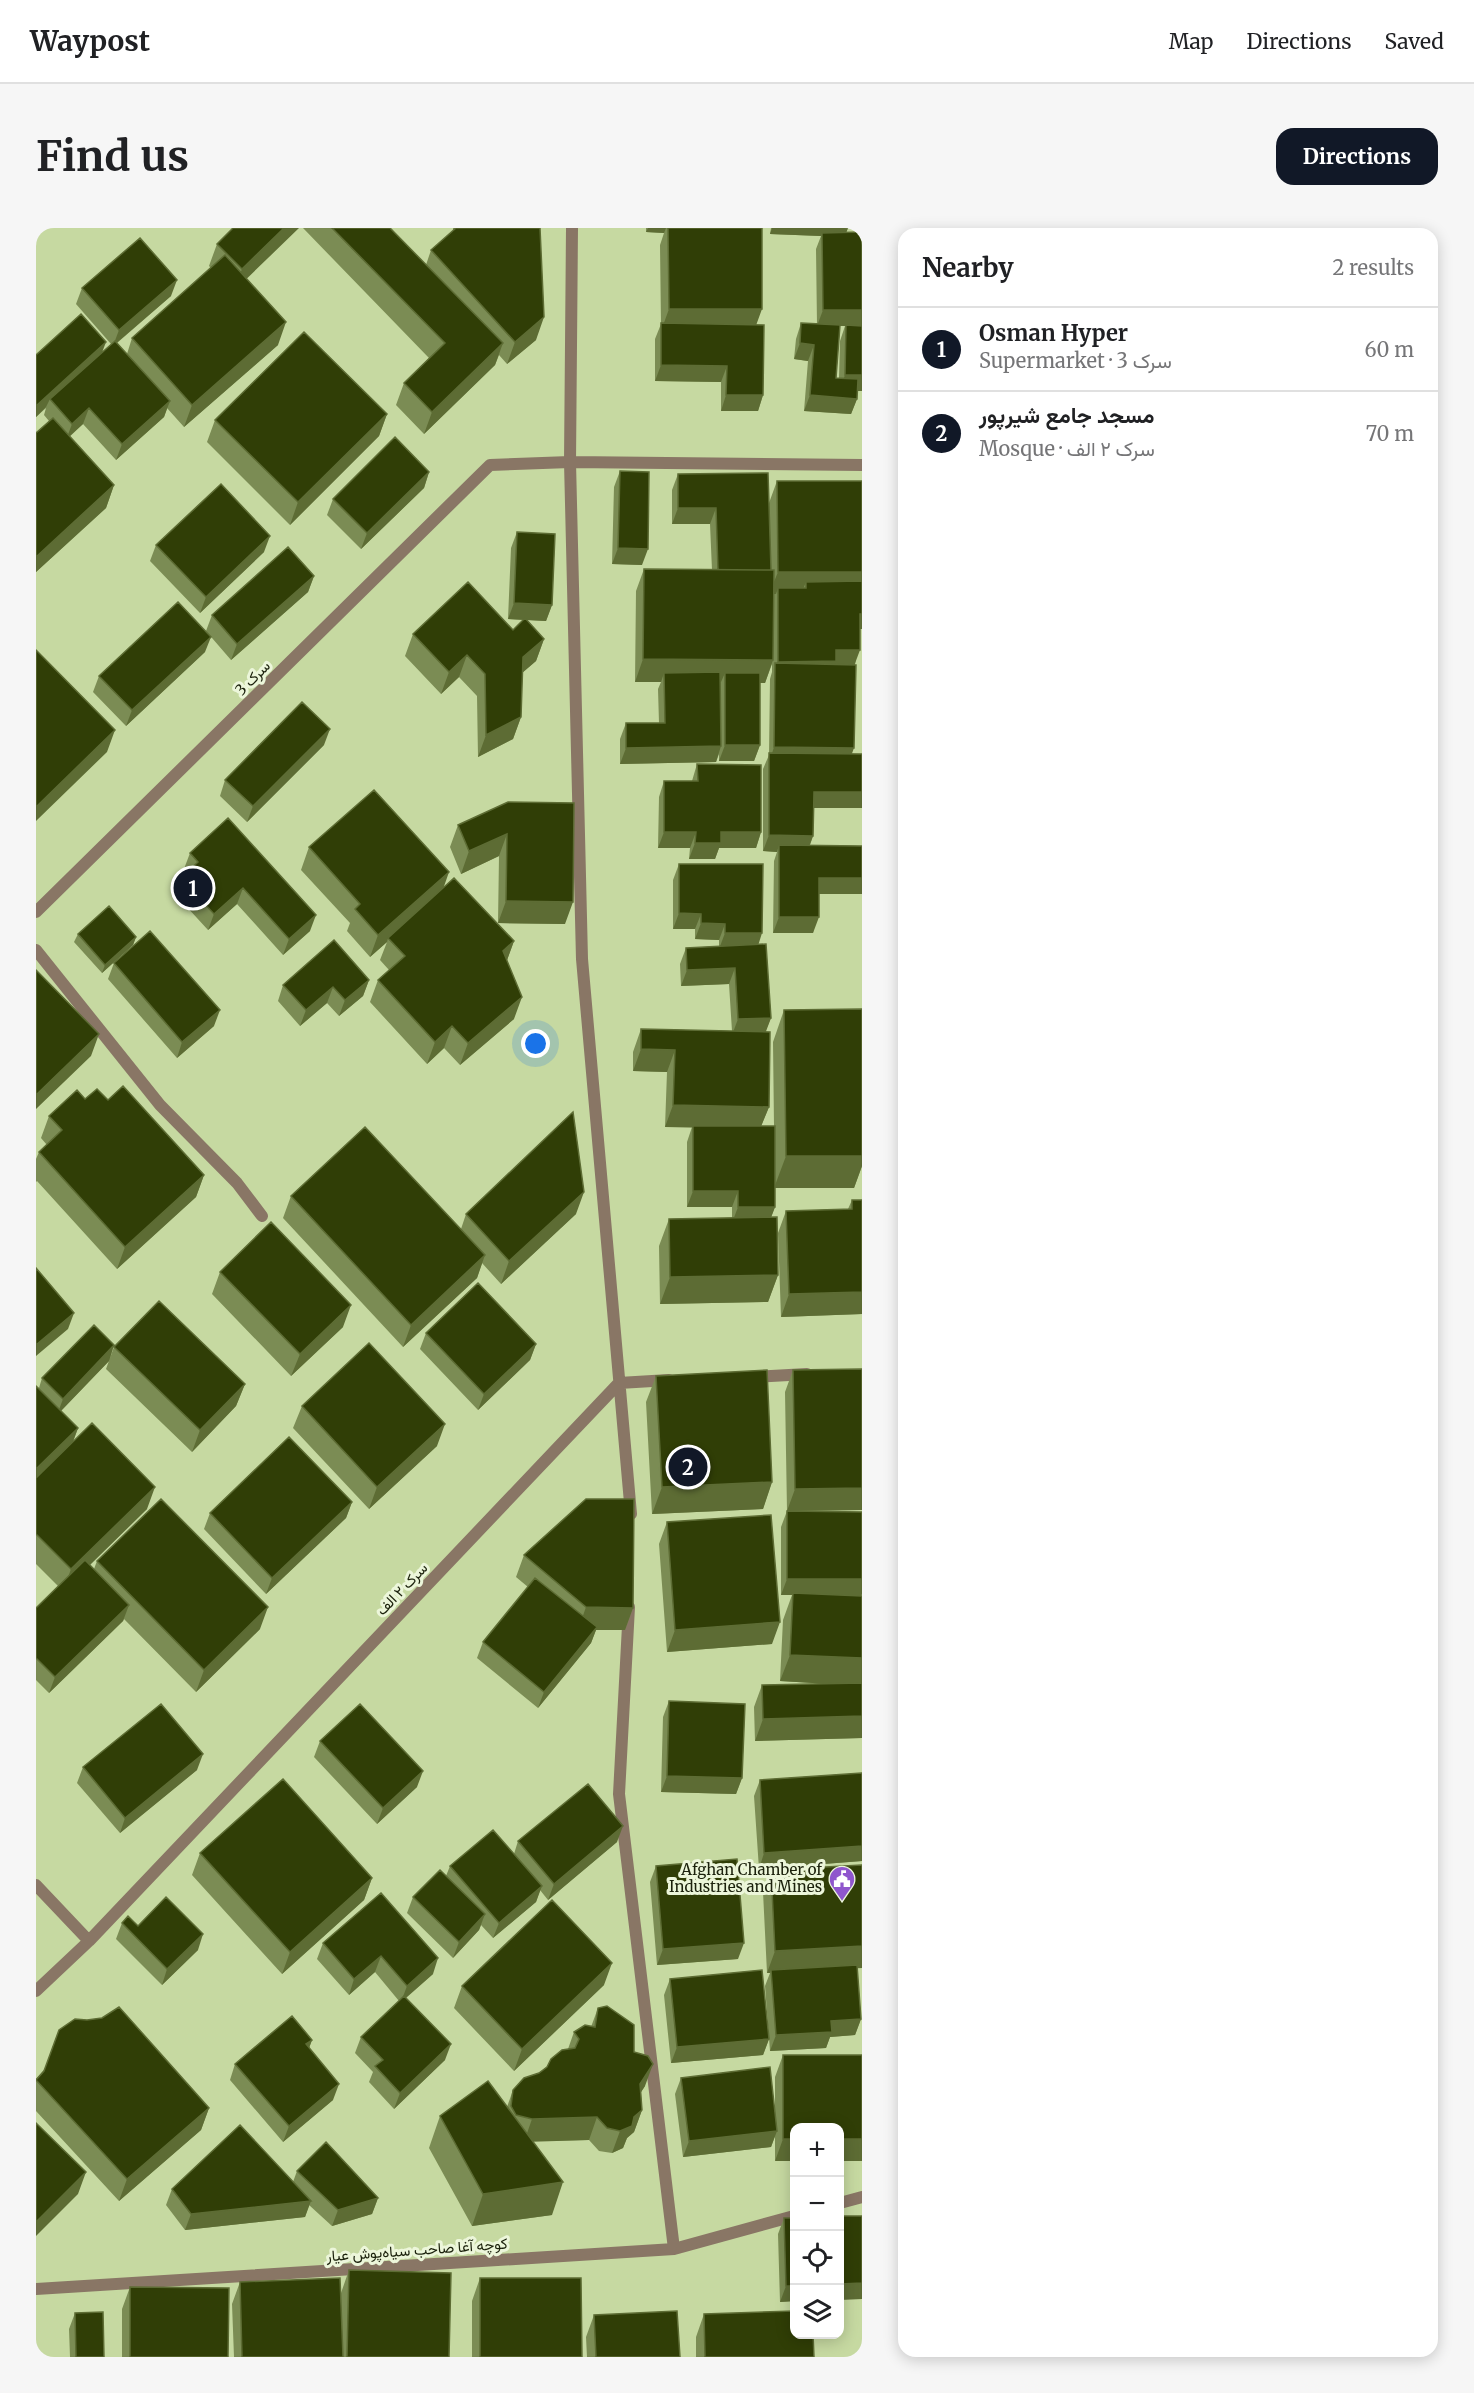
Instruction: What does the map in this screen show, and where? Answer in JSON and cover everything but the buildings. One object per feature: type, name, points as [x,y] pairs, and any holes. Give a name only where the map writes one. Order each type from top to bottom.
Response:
[{"type":"street","points":[[572,228],[570,462],[582,959],[632,1525]]},
{"type":"street","points":[[570,462],[862,465]]},
{"type":"street","name":"سرک 3","points":[[36,912],[490,465],[570,462]]},
{"type":"street","points":[[36,950],[160,1105],[237,1183],[262,1216]]},
{"type":"street","points":[[735,1377],[816,1374]]},
{"type":"street","points":[[619,1383],[677,1380]]},
{"type":"street","name":"سرک ۲ الف","points":[[36,1991],[88,1941],[619,1383]]},
{"type":"street","points":[[629,1596],[619,1794],[674,2250]]},
{"type":"street","points":[[36,1885],[88,1941]]},
{"type":"street","points":[[844,2202],[862,2197]]},
{"type":"street","name":"کوچه آغا صاحب سیاه‌پوش عیار","points":[[36,2289],[674,2250],[790,2217]]},
{"type":"place","name":"Osman Hyper","points":[[193,888]]},
{"type":"place","name":"مسجد جامع شیرپور","points":[[688,1467]]},
{"type":"place","name":"Afghan Chamber of Industries and Mines","points":[[842,1902]]}]
